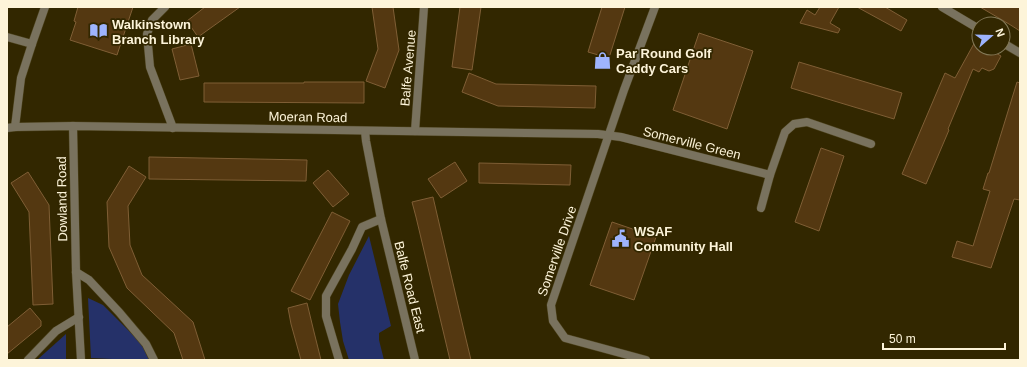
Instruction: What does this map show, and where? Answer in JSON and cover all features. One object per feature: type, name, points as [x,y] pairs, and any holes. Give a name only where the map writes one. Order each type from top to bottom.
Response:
[{"type":"street","points":[[11,127],[21,78],[45,7]]},
{"type":"street","points":[[165,7],[152,20],[147,34],[150,68],[174,128]]},
{"type":"street","name":"Balfe Avenue","points":[[415,131],[424,7]]},
{"type":"street","name":"Somerville Drive","points":[[646,360],[565,338],[553,321],[551,306],[608,135],[655,7]]},
{"type":"street","points":[[942,7],[971,24]]},
{"type":"street","points":[[7,37],[32,44]]},
{"type":"street","points":[[1011,48],[1020,53]]},
{"type":"street","points":[[761,208],[770,175],[785,132],[794,124],[807,122],[871,144]]},
{"type":"street","name":"Moeran Road","points":[[11,127],[72,126],[608,135]]},
{"type":"street","name":"Dowland Road","points":[[72,126],[76,272],[81,360]]},
{"type":"street","name":"Balfe Road East","points":[[365,131],[381,219],[415,360]]},
{"type":"street","name":"Somerville Green","points":[[608,135],[770,175]]},
{"type":"street","points":[[340,360],[326,316],[326,296],[352,249],[362,227],[381,219]]},
{"type":"street","points":[[76,272],[89,280],[118,312],[146,344],[154,360]]},
{"type":"street","points":[[28,360],[56,331],[78,317]]},
{"type":"shaded area","points":[[369,236],[391,326],[379,333],[379,340],[384,360],[349,360],[343,341],[338,304],[349,275]]},
{"type":"shaded area","points":[[88,298],[103,305],[141,343],[149,360],[112,360],[91,358]]},
{"type":"shaded area","points":[[66,334],[66,360],[37,360]]},
{"type":"building","name":"Walkinstown Branch Library","points":[[78,7],[133,7],[117,55],[70,40],[76,22],[74,21]]},
{"type":"building","points":[[205,7],[240,7],[198,37],[187,21]]},
{"type":"building","points":[[372,7],[393,7],[399,50],[385,88],[366,81],[378,49]]},
{"type":"building","points":[[460,7],[481,7],[472,70],[452,67]]},
{"type":"building","points":[[602,7],[625,7],[609,58],[588,52]]},
{"type":"building","points":[[820,7],[839,7],[830,23],[840,29],[838,33],[800,23],[807,10],[815,15]]},
{"type":"building","points":[[857,7],[885,7],[907,20],[901,31]]},
{"type":"building","points":[[980,7],[1020,7],[1020,31],[1011,25],[1011,16],[995,16]]},
{"type":"building","points":[[699,33],[753,51],[727,129],[673,110]]},
{"type":"building","points":[[191,44],[199,76],[180,80],[172,49]]},
{"type":"building","points":[[971,49],[971,56],[1001,56],[994,69],[989,71],[982,68],[979,72],[973,69],[926,184],[902,174],[945,73],[955,78]]},
{"type":"building","points":[[799,62],[902,93],[894,119],[791,88]]},
{"type":"building","points":[[469,73],[496,84],[596,86],[595,108],[498,106],[462,92]]},
{"type":"building","points":[[364,82],[364,103],[204,102],[204,83]]},
{"type":"building","points":[[1017,82],[1020,83],[1020,200],[1014,199],[991,268],[952,257],[957,241],[973,246],[990,191],[983,189]]},
{"type":"building","points":[[821,148],[844,156],[819,231],[795,222]]},
{"type":"building","points":[[149,157],[307,160],[306,181],[149,179]]},
{"type":"building","points":[[455,162],[467,181],[441,198],[428,179]]},
{"type":"building","points":[[479,163],[571,165],[570,185],[479,183]]},
{"type":"building","points":[[129,166],[146,177],[128,206],[130,245],[142,275],[193,322],[205,360],[183,360],[174,333],[127,288],[109,247],[107,202]]},
{"type":"building","points":[[328,170],[349,194],[333,207],[313,183]]},
{"type":"building","points":[[28,172],[49,205],[53,304],[33,305],[29,212],[11,183]]},
{"type":"building","points":[[433,197],[471,360],[450,360],[412,202]]},
{"type":"building","points":[[332,212],[350,221],[310,300],[291,291]]},
{"type":"building","points":[[612,222],[656,237],[634,300],[590,285]]},
{"type":"building","points":[[307,303],[321,360],[301,360],[291,324],[288,308]]},
{"type":"building","points":[[30,308],[41,321],[41,326],[7,354],[7,327]]},
{"type":"place","name":"Walkinstown Branch Library","points":[[99,31]]},
{"type":"place","name":"Par Round Golf Caddy Cars","points":[[603,60]]},
{"type":"place","name":"WSAF Community Hall","points":[[621,238]]}]
